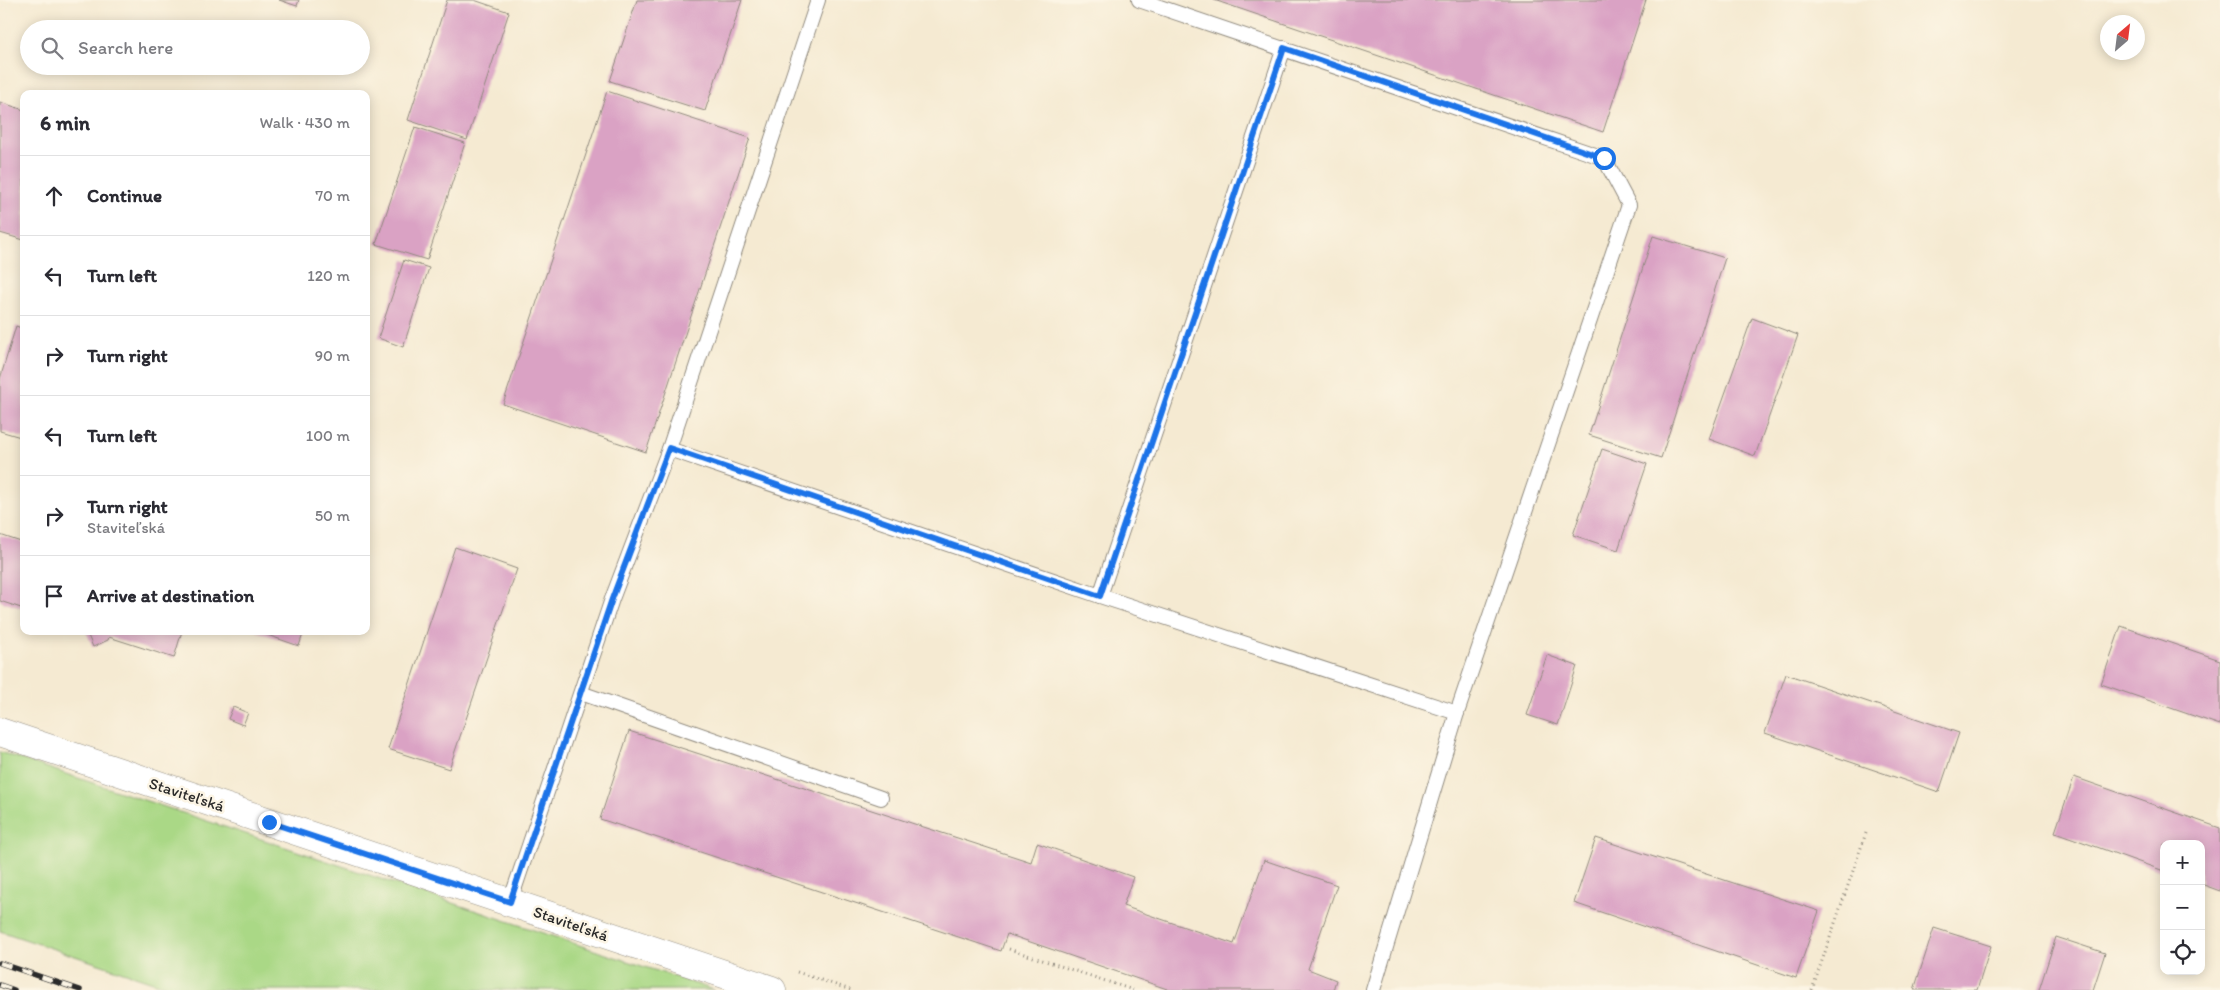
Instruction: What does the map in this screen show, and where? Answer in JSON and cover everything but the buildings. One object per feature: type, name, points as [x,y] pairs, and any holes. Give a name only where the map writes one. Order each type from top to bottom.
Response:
[{"type":"street","name":"Staviteľská","points":[[0,732],[772,990]]},
{"type":"lane","points":[[510,902],[612,599],[669,448],[818,0]]},
{"type":"lane","points":[[1139,0],[1604,158],[1629,205],[1457,713],[1374,990]]},
{"type":"lane","points":[[1100,596],[1284,48]]},
{"type":"lane","points":[[669,448],[1100,596],[1457,713]]},
{"type":"lane","points":[[581,693],[881,798]]},
{"type":"path","points":[[1812,990],[1866,833]]},
{"type":"path","points":[[1009,949],[1133,990]]},
{"type":"green space","points":[[0,752],[714,990],[177,990],[0,931]]},
{"type":"railway","points":[[0,963],[80,990]]},
{"type":"railway","points":[[0,985],[14,990]]},
{"type":"route","points":[[269,822],[510,902],[612,599],[669,448],[1100,596],[1284,48],[1604,158]]}]
